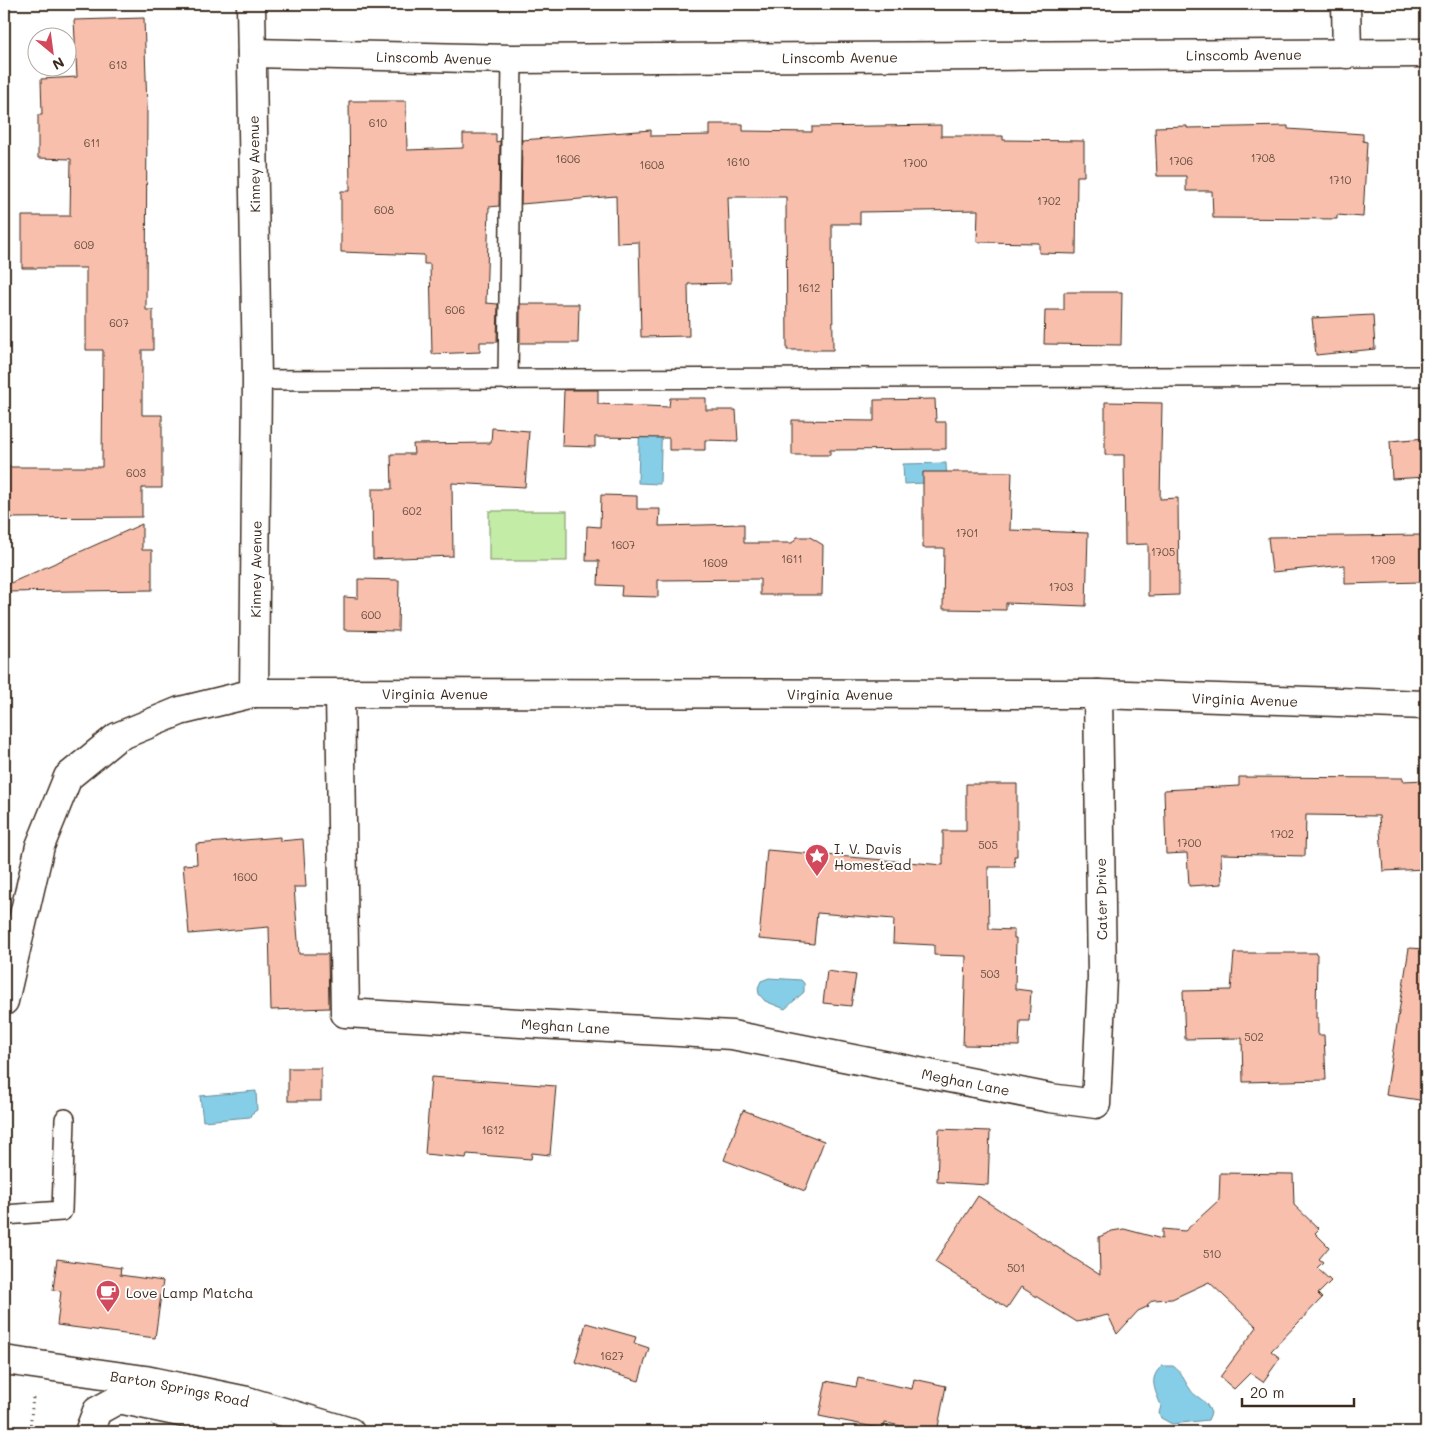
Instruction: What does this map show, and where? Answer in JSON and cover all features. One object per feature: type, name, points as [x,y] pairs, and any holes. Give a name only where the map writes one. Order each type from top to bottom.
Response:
[{"type":"street","name":"Kinney Avenue","points":[[251,4],[257,380],[254,693]]},
{"type":"street","points":[[1346,4],[1347,54]]},
{"type":"street","name":"Linscomb Avenue","points":[[252,53],[512,59],[1426,53]]},
{"type":"street","points":[[4,1001],[40,846],[68,777],[117,737],[180,711],[254,693]]},
{"type":"street","name":"Virginia Avenue","points":[[254,693],[1098,694],[1426,705]]},
{"type":"street","name":"Meghan Lane","points":[[340,694],[345,1013],[732,1035],[1050,1098],[1096,1104]]},
{"type":"street","name":"Cater Drive","points":[[1096,1104],[1102,978],[1098,694]]},
{"type":"street","name":"Barton Springs Road","points":[[4,1360],[145,1380],[247,1401],[350,1432]]},
{"type":"street","points":[[89,1432],[97,1411],[119,1399],[208,1418],[259,1432]]},
{"type":"lane","points":[[508,380],[512,59]]},
{"type":"lane","points":[[257,380],[1426,376]]},
{"type":"lane","points":[[4,1215],[62,1211],[65,1119]]},
{"type":"path","points":[[30,1429],[33,1395]]},
{"type":"green space","points":[[489,511],[567,511],[567,561],[489,561]]},
{"type":"water","points":[[640,413],[662,413],[660,484],[638,483]]},
{"type":"water","points":[[946,463],[947,482],[904,484],[903,464]]},
{"type":"water","points":[[769,978],[801,980],[804,983],[804,992],[785,1009],[765,1001],[759,994],[758,988],[761,981]]},
{"type":"water","points":[[256,1091],[257,1110],[250,1117],[203,1121],[200,1096]]},
{"type":"water","points":[[1162,1366],[1173,1366],[1179,1371],[1192,1392],[1209,1408],[1211,1413],[1208,1420],[1172,1424],[1161,1418],[1159,1413],[1161,1406],[1155,1390],[1154,1380],[1157,1371]]},
{"type":"building","points":[[144,18],[147,107],[146,310],[153,310],[153,350],[142,350],[142,415],[162,415],[162,488],[142,488],[142,517],[4,518],[4,467],[102,467],[103,350],[86,350],[86,268],[22,268],[22,216],[70,216],[71,159],[38,158],[38,115],[42,115],[41,79],[78,78],[78,28],[74,28],[74,20]]},
{"type":"building","points":[[349,101],[406,101],[407,150],[463,148],[463,134],[496,134],[496,142],[500,141],[499,206],[489,207],[486,303],[498,304],[497,342],[480,342],[480,352],[432,354],[430,264],[424,264],[424,255],[341,252],[341,191],[350,191]]},
{"type":"building","points":[[710,124],[743,124],[743,131],[812,132],[812,127],[941,125],[941,136],[1003,136],[1003,140],[1084,141],[1084,176],[1077,176],[1076,254],[1039,253],[1039,243],[977,242],[978,210],[860,212],[860,224],[832,224],[833,350],[787,350],[786,197],[728,197],[731,283],[688,284],[689,336],[641,337],[639,242],[617,243],[616,196],[521,204],[522,140],[651,130],[651,136],[710,135]]},
{"type":"building","points":[[1187,126],[1187,128],[1288,126],[1288,129],[1363,134],[1363,141],[1367,142],[1363,217],[1337,215],[1337,219],[1213,218],[1212,191],[1186,191],[1186,176],[1157,176],[1155,127]]},
{"type":"building","points":[[1064,292],[1122,292],[1121,345],[1044,344],[1045,310],[1064,310]]},
{"type":"building","points":[[520,304],[579,304],[578,343],[520,343]]},
{"type":"building","points":[[1373,315],[1375,349],[1316,355],[1312,318]]},
{"type":"building","points":[[564,390],[598,390],[598,404],[669,407],[670,398],[706,398],[706,410],[736,410],[738,441],[705,440],[705,450],[669,450],[669,438],[595,437],[595,447],[562,446]]},
{"type":"building","points":[[935,399],[936,422],[946,422],[946,449],[830,450],[830,455],[792,455],[792,420],[874,421],[874,400]]},
{"type":"building","points":[[1105,402],[1162,403],[1160,499],[1178,498],[1179,595],[1148,596],[1148,544],[1125,545],[1124,455],[1105,455]]},
{"type":"building","points":[[492,428],[529,431],[525,487],[452,483],[453,556],[373,559],[372,489],[392,489],[391,454],[414,454],[413,444],[491,443]]},
{"type":"building","points":[[1426,438],[1426,477],[1392,479],[1390,441]]},
{"type":"building","points":[[923,472],[1012,472],[1010,530],[1088,533],[1086,606],[1006,603],[1006,610],[943,609],[944,548],[923,548]]},
{"type":"building","points":[[601,495],[637,496],[637,509],[660,509],[659,526],[744,524],[744,543],[792,543],[797,537],[810,537],[823,545],[822,595],[760,595],[760,579],[658,580],[658,597],[621,596],[622,586],[598,585],[599,561],[586,561],[587,526],[600,527]]},
{"type":"building","points":[[142,524],[142,550],[152,550],[152,590],[4,592],[4,586]]},
{"type":"building","points":[[1422,535],[1422,582],[1345,584],[1345,565],[1272,572],[1268,537]]},
{"type":"building","points":[[358,579],[399,580],[398,631],[344,630],[344,597],[358,598]]},
{"type":"building","points":[[1239,777],[1403,778],[1403,781],[1426,780],[1426,869],[1383,871],[1379,816],[1306,815],[1305,856],[1221,854],[1222,884],[1189,886],[1187,853],[1166,854],[1164,790],[1239,786]]},
{"type":"building","points":[[966,784],[1017,784],[1017,856],[1014,856],[1015,867],[988,867],[989,929],[1014,930],[1014,938],[1016,938],[1015,989],[1031,991],[1029,1021],[1020,1021],[1019,1046],[963,1045],[966,956],[934,955],[934,945],[893,943],[894,919],[817,913],[814,944],[759,939],[767,850],[943,865],[943,831],[966,831]]},
{"type":"building","points":[[280,837],[280,841],[303,839],[306,887],[294,887],[299,954],[328,954],[329,1008],[271,1010],[269,927],[189,934],[183,865],[197,864],[196,844]]},
{"type":"building","points":[[1409,948],[1426,949],[1426,1101],[1386,1095]]},
{"type":"building","points":[[1234,953],[1317,953],[1316,1018],[1318,1018],[1318,1035],[1324,1035],[1326,1080],[1243,1082],[1242,1038],[1185,1039],[1183,991],[1231,990]]},
{"type":"building","points":[[827,971],[856,975],[851,1006],[823,1003]]},
{"type":"building","points":[[288,1068],[321,1068],[321,1101],[288,1101]]},
{"type":"building","points":[[431,1077],[556,1086],[550,1155],[532,1153],[531,1159],[467,1154],[466,1158],[425,1154]]},
{"type":"building","points":[[743,1110],[824,1141],[805,1191],[724,1160]]},
{"type":"building","points":[[939,1129],[990,1131],[988,1185],[937,1182]]},
{"type":"building","points":[[1220,1173],[1293,1174],[1294,1205],[1319,1229],[1315,1233],[1329,1247],[1319,1259],[1323,1262],[1317,1268],[1331,1281],[1318,1294],[1322,1298],[1271,1351],[1280,1358],[1263,1382],[1250,1373],[1234,1389],[1220,1377],[1257,1327],[1209,1282],[1172,1299],[1153,1300],[1147,1305],[1149,1306],[1138,1311],[1117,1334],[1108,1315],[1077,1322],[1021,1287],[1007,1308],[935,1262],[978,1196],[1100,1275],[1099,1237],[1112,1231],[1124,1229],[1162,1239],[1162,1229],[1185,1231],[1219,1200]]},
{"type":"building","points":[[57,1259],[121,1268],[120,1275],[163,1281],[155,1338],[57,1325],[61,1291],[53,1290]]},
{"type":"building","points":[[586,1323],[636,1337],[634,1343],[649,1348],[639,1381],[575,1362]]},
{"type":"building","points":[[858,1378],[912,1389],[914,1379],[946,1386],[937,1432],[885,1423],[884,1429],[819,1416],[826,1381],[856,1387]]},
{"type":"place","name":"I. V. Davis Homestead","points":[[817,877]]},
{"type":"place","name":"Love Lamp Matcha","points":[[108,1313]]}]
